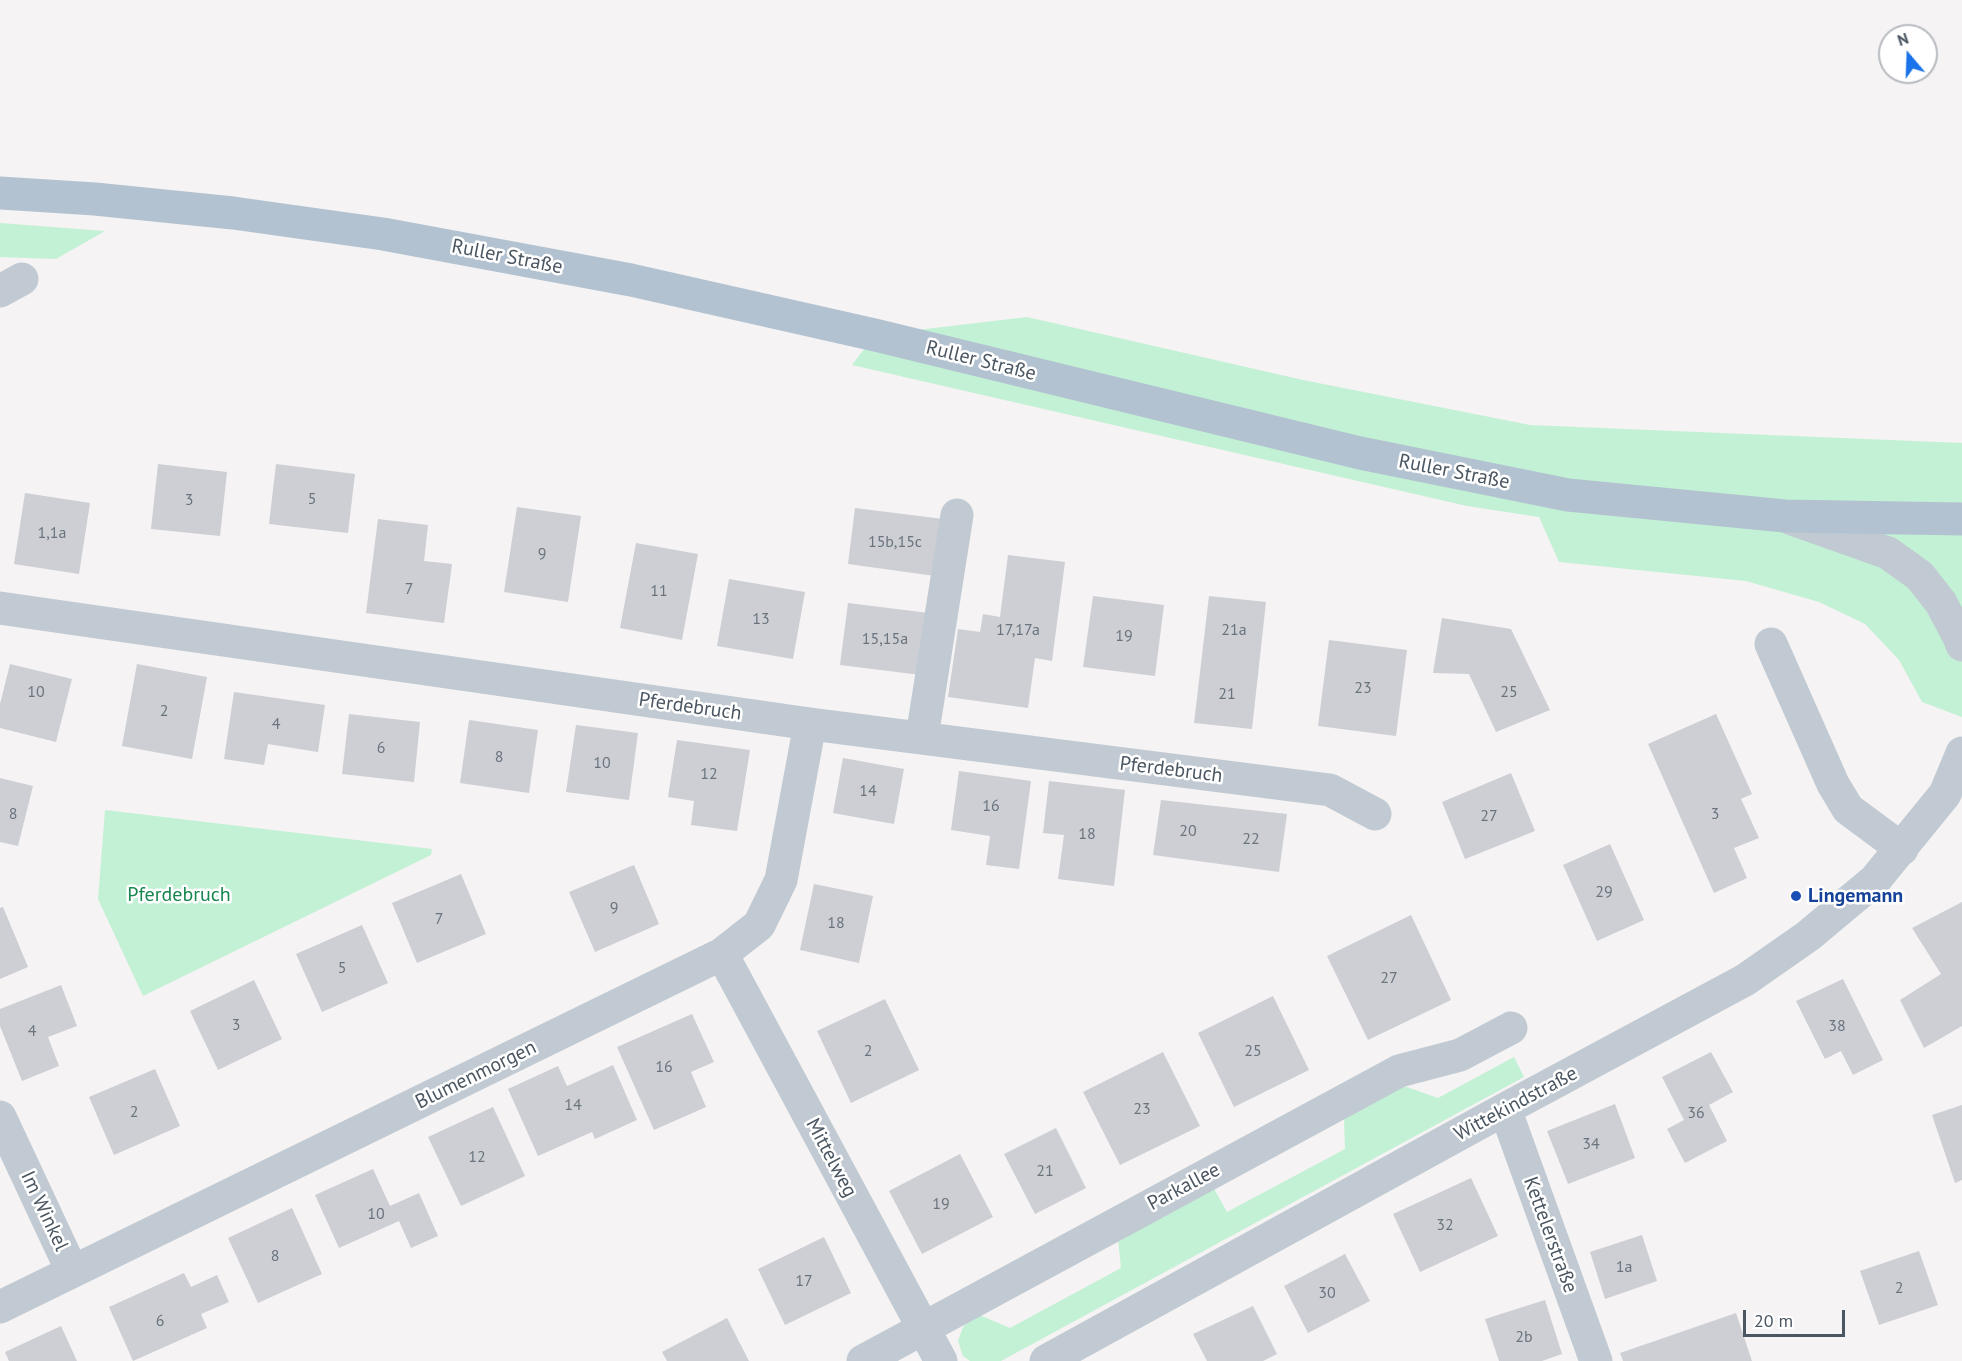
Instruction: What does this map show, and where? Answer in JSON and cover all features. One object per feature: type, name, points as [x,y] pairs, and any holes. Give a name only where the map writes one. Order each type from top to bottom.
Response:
[{"type":"main road","name":"Ruller Straße","points":[[0,193],[95,199],[233,213],[383,234],[631,280],[864,332],[1383,458],[1568,495],[1785,516],[1962,519]]},
{"type":"street","points":[[922,737],[957,514]]},
{"type":"street","points":[[1785,516],[1888,553],[1920,576],[1941,603],[1962,645]]},
{"type":"street","name":"Pferdebruch","points":[[0,608],[810,724],[1330,790],[1375,814]]},
{"type":"street","points":[[1771,644],[1833,784],[1848,809],[1902,849]]},
{"type":"street","name":"Blumenmorgen","points":[[0,1307],[722,954],[759,924],[781,880],[810,724]]},
{"type":"street","name":"Wittekindstraße","points":[[1046,1361],[1745,980],[1808,936],[1875,880],[1902,849],[1954,798],[1962,753]]},
{"type":"street","name":"Mittelweg","points":[[722,954],[941,1361]]},
{"type":"street","name":"Parkallee","points":[[863,1361],[1400,1071],[1460,1055],[1511,1028]]},
{"type":"street","name":"Kettelerstraße","points":[[1505,1109],[1596,1361]]},
{"type":"street","name":"Im Winkel","points":[[0,1117],[72,1271]]},
{"type":"green space","points":[[0,223],[105,231],[56,259],[0,257]]},
{"type":"green space","points":[[1027,317],[1303,380],[1530,425],[1962,443],[1962,717],[1922,702],[1899,660],[1865,624],[1819,602],[1746,581],[1559,562],[1539,517],[1467,506],[852,365],[875,335]]},
{"type":"green space","name":"Pferdebruch","points":[[105,810],[432,849],[431,855],[143,996],[98,899]]},
{"type":"green space","points":[[1514,1057],[1524,1077],[1001,1361],[970,1361],[963,1356],[958,1341],[963,1327],[977,1314],[1010,1328],[1121,1268],[1118,1239],[1213,1187],[1227,1212],[1345,1149],[1344,1118],[1404,1086],[1438,1098]]},
{"type":"building","points":[[158,464],[227,472],[220,536],[151,529]]},
{"type":"building","points":[[276,464],[355,474],[348,533],[269,524]]},
{"type":"building","points":[[25,493],[90,503],[79,574],[14,564]]},
{"type":"building","points":[[517,507],[581,516],[568,602],[504,592]]},
{"type":"building","points":[[855,508],[943,519],[935,576],[848,564]]},
{"type":"building","points":[[378,519],[428,525],[424,561],[452,564],[444,623],[366,613]]},
{"type":"building","points":[[636,543],[698,554],[682,640],[620,628]]},
{"type":"building","points":[[1008,555],[1065,562],[1052,661],[1035,658],[1028,708],[948,697],[958,629],[980,632],[983,614],[1000,617]]},
{"type":"building","points":[[729,579],[805,592],[793,659],[717,646]]},
{"type":"building","points":[[1093,596],[1164,605],[1155,676],[1083,667]]},
{"type":"building","points":[[1209,596],[1266,602],[1252,729],[1194,723]]},
{"type":"building","points":[[848,603],[929,613],[921,675],[840,665]]},
{"type":"building","points":[[1442,618],[1511,629],[1550,710],[1496,732],[1469,674],[1433,673]]},
{"type":"building","points":[[1329,640],[1407,650],[1396,736],[1318,726]]},
{"type":"building","points":[[10,664],[72,679],[56,742],[0,728],[0,704]]},
{"type":"building","points":[[137,664],[207,677],[192,759],[122,746]]},
{"type":"building","points":[[234,692],[325,705],[318,752],[268,744],[264,765],[224,759]]},
{"type":"building","points":[[349,714],[420,722],[414,782],[342,774]]},
{"type":"building","points":[[1716,714],[1752,794],[1741,799],[1759,838],[1734,848],[1747,878],[1714,893],[1648,744]]},
{"type":"building","points":[[469,720],[538,730],[529,793],[460,783]]},
{"type":"building","points":[[576,725],[638,733],[629,800],[566,792]]},
{"type":"building","points":[[677,740],[750,750],[737,831],[691,825],[694,801],[668,797]]},
{"type":"building","points":[[843,758],[904,769],[894,824],[833,813]]},
{"type":"building","points":[[959,771],[1031,781],[1019,869],[986,865],[990,836],[951,830]]},
{"type":"building","points":[[1511,773],[1535,831],[1465,859],[1442,802]]},
{"type":"building","points":[[0,778],[33,786],[18,846],[0,842]]},
{"type":"building","points":[[1049,781],[1125,790],[1114,886],[1058,879],[1064,835],[1043,833]]},
{"type":"building","points":[[1161,800],[1287,814],[1279,872],[1153,855]]},
{"type":"building","points":[[1610,844],[1644,920],[1597,941],[1563,865]]},
{"type":"building","points":[[634,865],[659,924],[595,952],[569,892]]},
{"type":"building","points":[[461,874],[486,934],[417,963],[392,903]]},
{"type":"building","points":[[814,884],[873,896],[859,963],[800,950]]},
{"type":"building","points":[[1962,902],[1962,1026],[1924,1048],[1900,1000],[1941,974],[1912,928]]},
{"type":"building","points":[[3,907],[28,967],[0,979],[0,908]]},
{"type":"building","points":[[1411,915],[1451,1000],[1368,1040],[1327,956]]},
{"type":"building","points":[[362,925],[388,983],[322,1012],[296,954]]},
{"type":"building","points":[[1843,979],[1883,1060],[1853,1075],[1841,1051],[1825,1059],[1796,1001]]},
{"type":"building","points":[[254,980],[282,1039],[218,1070],[190,1011]]},
{"type":"building","points":[[61,985],[77,1026],[48,1037],[59,1066],[22,1081],[0,1026],[0,1009]]},
{"type":"building","points":[[1273,996],[1309,1070],[1234,1107],[1198,1033]]},
{"type":"building","points":[[885,999],[919,1070],[851,1103],[817,1031]]},
{"type":"building","points":[[692,1014],[714,1062],[691,1072],[706,1107],[654,1130],[617,1047]]},
{"type":"building","points":[[1163,1052],[1200,1126],[1120,1165],[1083,1092]]},
{"type":"building","points":[[1711,1052],[1733,1092],[1709,1105],[1727,1141],[1685,1163],[1667,1129],[1684,1120],[1662,1077]]},
{"type":"building","points":[[613,1065],[637,1120],[595,1139],[592,1132],[538,1156],[508,1089],[558,1066],[567,1086]]},
{"type":"building","points":[[155,1069],[180,1126],[114,1155],[89,1097]]},
{"type":"building","points":[[1615,1104],[1635,1158],[1568,1184],[1547,1131]]},
{"type":"building","points":[[1962,1105],[1962,1180],[1955,1183],[1932,1115]]},
{"type":"building","points":[[493,1107],[525,1176],[461,1206],[428,1137]]},
{"type":"building","points":[[1056,1128],[1086,1188],[1035,1214],[1004,1154]]},
{"type":"building","points":[[960,1154],[993,1217],[922,1254],[889,1191]]},
{"type":"building","points":[[373,1169],[390,1206],[419,1193],[438,1236],[411,1248],[399,1221],[339,1248],[315,1195]]},
{"type":"building","points":[[1471,1178],[1498,1236],[1420,1272],[1393,1214]]},
{"type":"building","points":[[292,1208],[322,1274],[258,1303],[228,1238]]},
{"type":"building","points":[[1642,1235],[1657,1281],[1605,1299],[1590,1252]]},
{"type":"building","points":[[824,1237],[851,1293],[785,1325],[758,1269]]},
{"type":"building","points":[[1919,1251],[1938,1305],[1879,1325],[1860,1271]]},
{"type":"building","points":[[1345,1254],[1370,1301],[1308,1333],[1284,1286]]},
{"type":"building","points":[[184,1273],[191,1287],[217,1275],[229,1302],[201,1314],[207,1328],[133,1361],[109,1307]]},
{"type":"building","points":[[1545,1300],[1562,1354],[1542,1361],[1499,1361],[1485,1319]]},
{"type":"building","points":[[1253,1306],[1277,1354],[1263,1361],[1207,1361],[1193,1334]]},
{"type":"building","points":[[1736,1313],[1752,1361],[1623,1361],[1620,1353]]},
{"type":"building","points":[[727,1318],[749,1361],[667,1361],[662,1352]]},
{"type":"building","points":[[61,1326],[77,1361],[9,1361],[5,1352]]},
{"type":"place","name":"Lingemann","points":[[1796,896]]}]
